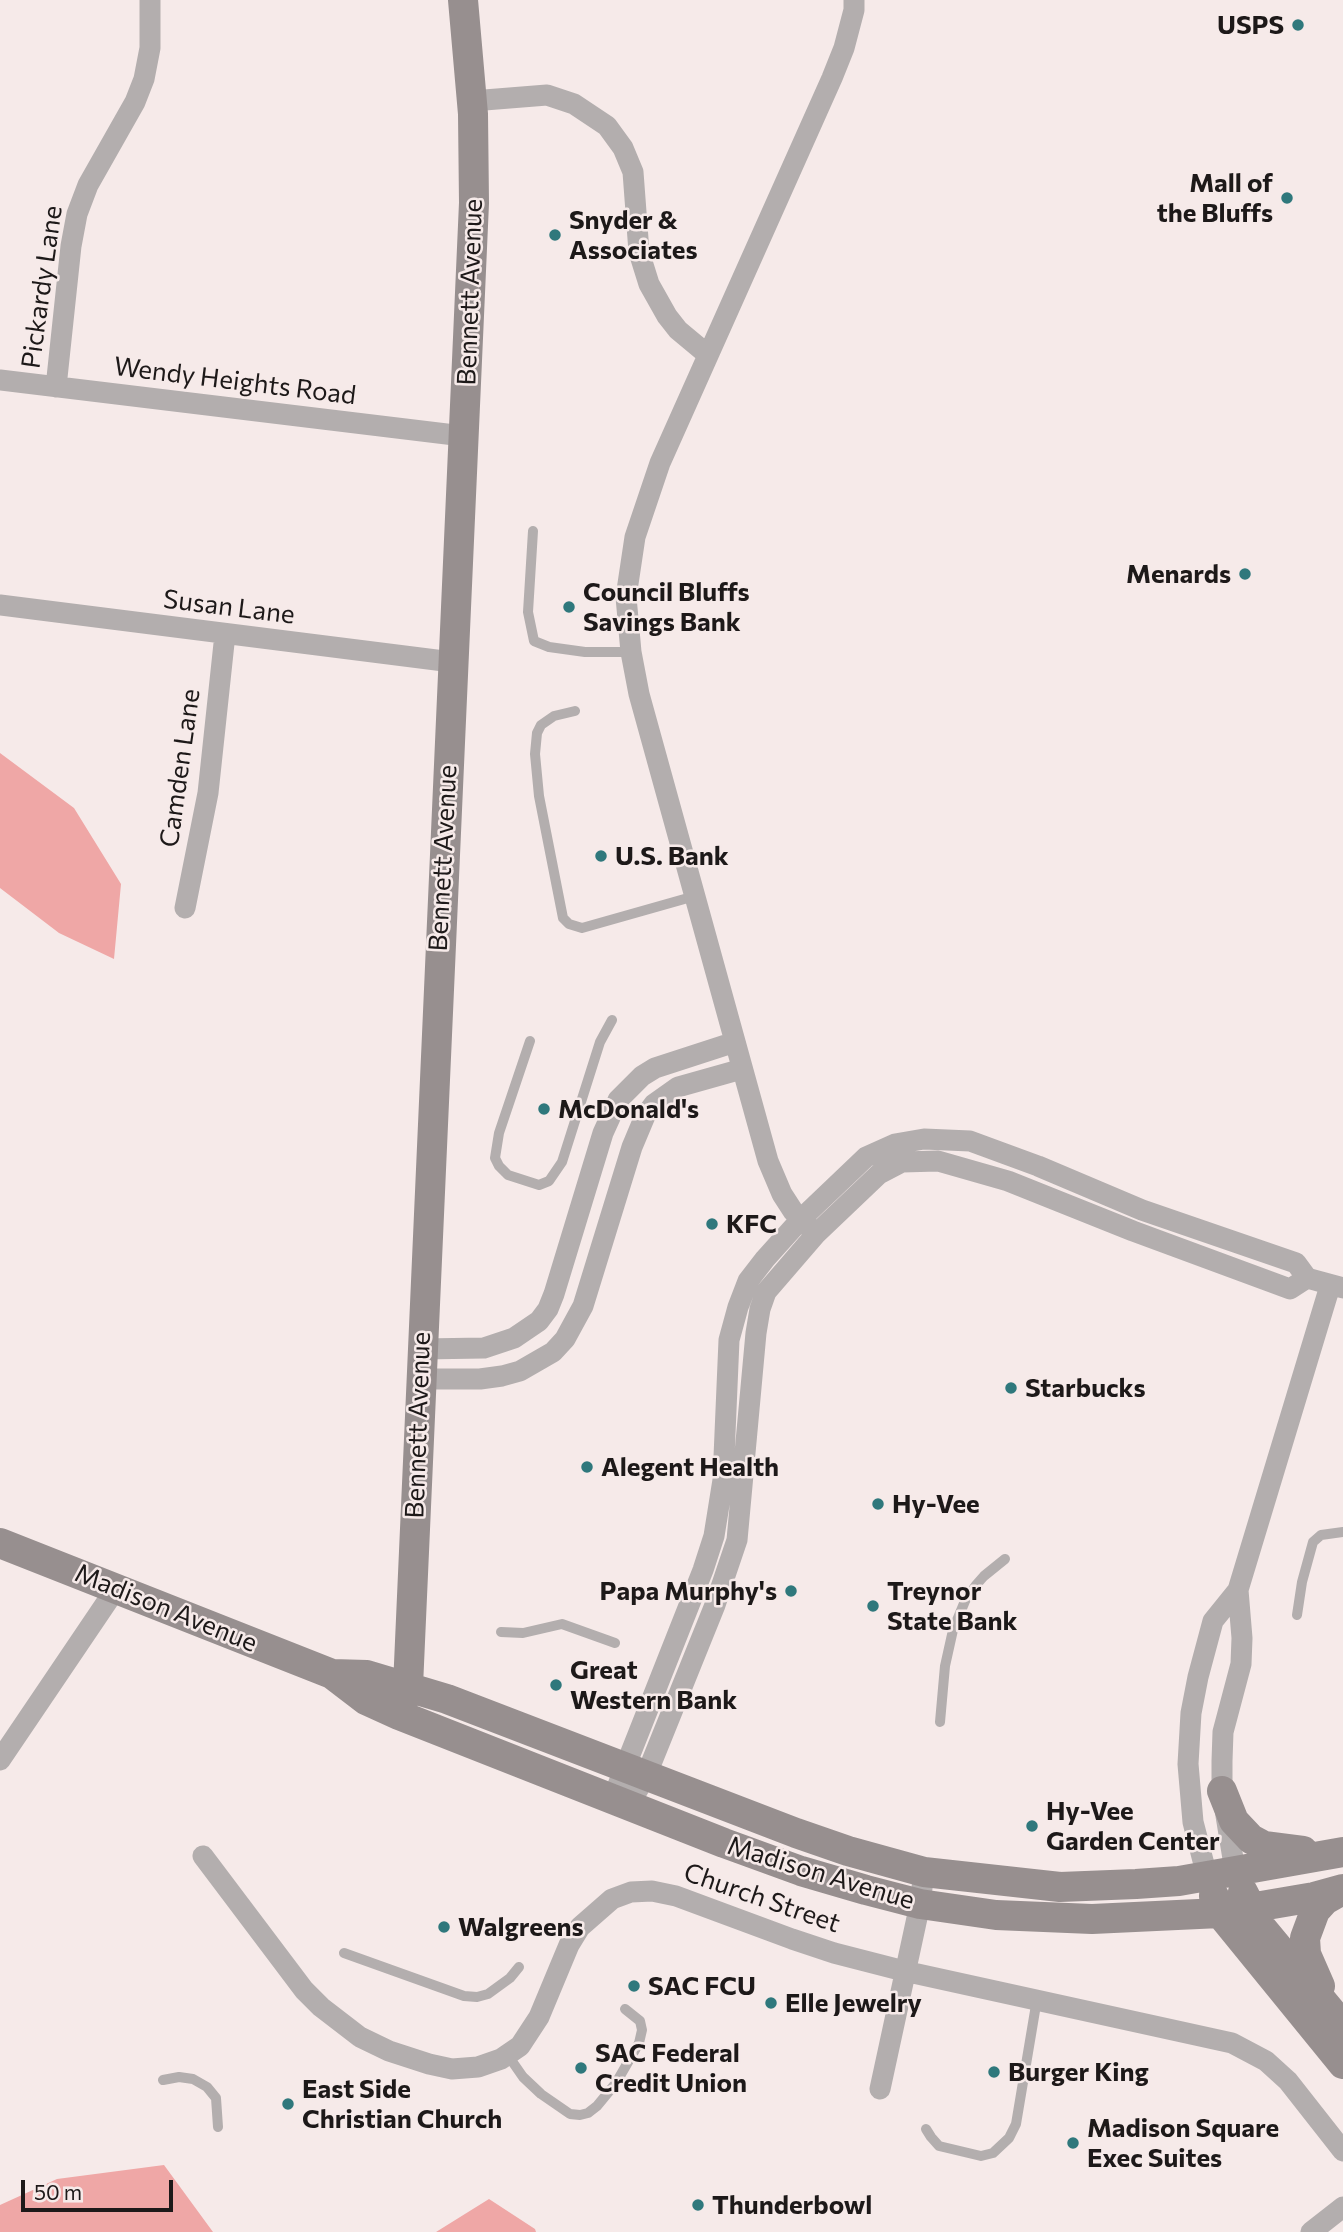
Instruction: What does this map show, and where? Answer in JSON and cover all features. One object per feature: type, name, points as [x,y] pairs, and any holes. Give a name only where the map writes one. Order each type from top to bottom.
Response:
[{"type":"main road","name":"Bennett Avenue","points":[[399,1715],[408,1686],[474,203],[472,102],[463,0]]},
{"type":"main road","name":"Madison Avenue","points":[[0,1543],[332,1674],[366,1699],[399,1715],[623,1804],[801,1871],[920,1904],[996,1915],[1053,1919],[1168,1917],[1220,1913],[1314,1897],[1343,1889]]},
{"type":"main road","name":"Madison Avenue","points":[[332,1674],[367,1675],[447,1699],[817,1840],[924,1872],[1060,1887],[1136,1885],[1179,1881],[1339,1854]]},
{"type":"main road","points":[[1223,1791],[1234,1821],[1251,1839],[1264,1846],[1339,1854]]},
{"type":"main road","points":[[1221,1874],[1341,2023]]},
{"type":"main road","points":[[1221,1874],[1220,1913],[1343,2064]]},
{"type":"main road","points":[[1341,2023],[1311,1968],[1306,1954],[1305,1938],[1315,1911],[1325,1900],[1343,1889]]},
{"type":"street","name":"Pickardy Lane","points":[[56,387],[71,246],[77,214],[88,185],[135,102],[144,79],[150,48],[150,0]]},
{"type":"street","points":[[808,1226],[782,1194],[768,1161],[639,694],[631,652],[626,597],[635,537],[660,463],[832,78],[844,48],[854,0]]},
{"type":"street","points":[[472,102],[547,95],[574,104],[607,127],[623,148],[633,172],[639,252],[649,284],[678,330],[708,355]]},
{"type":"street","name":"Wendy Heights Road","points":[[0,380],[463,436]]},
{"type":"street","name":"Susan Lane","points":[[0,605],[452,662]]},
{"type":"street","name":"Camden Lane","points":[[185,908],[208,793],[225,634]]},
{"type":"street","points":[[422,1349],[484,1348],[513,1338],[539,1321],[554,1294],[603,1133],[618,1100],[642,1076],[655,1068],[735,1042]]},
{"type":"street","points":[[420,1379],[480,1379],[502,1376],[520,1371],[552,1352],[565,1339],[583,1306],[632,1147],[645,1116],[666,1094],[678,1087],[742,1069]]},
{"type":"street","points":[[623,1804],[637,1791],[636,1772],[715,1605],[737,1540],[760,1309],[766,1292],[808,1226],[879,1174],[902,1162],[938,1161],[1008,1181],[1290,1289],[1307,1278],[1336,1287],[1238,1590],[1213,1620],[1198,1677],[1190,1724],[1188,1764],[1193,1822],[1221,1874]]},
{"type":"street","points":[[0,1760],[117,1587]]},
{"type":"street","points":[[1221,1874],[1223,1732],[1241,1664],[1238,1590]]},
{"type":"street","name":"Church Street","points":[[203,1856],[304,1990],[338,2023],[360,2038],[389,2051],[452,2069],[478,2067],[520,2046],[532,2031],[569,1945],[580,1927],[612,1899],[631,1892],[652,1891],[676,1896],[792,1939],[904,1971],[1211,2038],[1250,2050],[1266,2060],[1288,2081],[1343,2151]]},
{"type":"street","points":[[880,2089],[920,1904],[924,1872]]},
{"type":"street","points":[[1311,2232],[1343,2207]]},
{"type":"lane","points":[[533,531],[528,612],[534,641],[549,647],[585,652],[631,652]]},
{"type":"lane","points":[[575,711],[554,716],[541,725],[537,733],[535,754],[548,845],[564,918],[569,924],[582,928],[695,896]]},
{"type":"lane","points":[[530,1041],[499,1133],[495,1157],[508,1175],[539,1185],[549,1181],[562,1163],[600,1042],[612,1020]]},
{"type":"lane","points":[[1297,1615],[1302,1582],[1313,1542],[1321,1535],[1343,1532]]},
{"type":"lane","points":[[940,1722],[945,1666],[953,1630],[965,1601],[976,1585],[1005,1559]]},
{"type":"lane","points":[[501,1632],[523,1633],[562,1624],[615,1643]]},
{"type":"lane","points":[[344,1953],[464,1996],[488,1994],[501,1986],[519,1967]]},
{"type":"lane","points":[[926,2129],[939,2146],[951,2150],[981,2156],[1001,2147],[1016,2124],[1037,1999]]},
{"type":"lane","points":[[507,2054],[523,2077],[541,2094],[570,2114],[589,2113],[616,2083],[639,2043],[642,2030],[640,2021],[625,2009]]},
{"type":"lane","points":[[163,2080],[179,2077],[193,2079],[207,2087],[216,2098],[218,2127]]},
{"type":"shaded area","points":[[0,753],[74,808],[121,884],[114,959],[59,933],[0,888]]},
{"type":"shaded area","points":[[164,2165],[213,2232],[0,2232],[0,2205],[57,2179]]},
{"type":"shaded area","points":[[489,2199],[536,2232],[436,2232]]},
{"type":"place","name":"USPS","points":[[1298,25]]},
{"type":"place","name":"Mall of the Bluffs","points":[[1287,198]]},
{"type":"place","name":"Snyder & Associates","points":[[555,235]]},
{"type":"place","name":"Menards","points":[[1245,574]]},
{"type":"place","name":"Council Bluffs Savings Bank","points":[[569,607]]},
{"type":"place","name":"U.S. Bank","points":[[601,856]]},
{"type":"place","name":"McDonald's","points":[[544,1109]]},
{"type":"place","name":"KFC","points":[[712,1224]]},
{"type":"place","name":"Starbucks","points":[[1011,1388]]},
{"type":"place","name":"Alegent Health","points":[[587,1467]]},
{"type":"place","name":"Hy-Vee","points":[[878,1504]]},
{"type":"place","name":"Papa Murphy's","points":[[791,1591]]},
{"type":"place","name":"Treynor State Bank","points":[[873,1606]]},
{"type":"place","name":"Great Western Bank","points":[[556,1685]]},
{"type":"place","name":"Hy-Vee Garden Center","points":[[1032,1826]]},
{"type":"place","name":"Walgreens","points":[[444,1927]]},
{"type":"place","name":"SAC FCU","points":[[634,1986]]},
{"type":"place","name":"Elle Jewelry","points":[[771,2003]]},
{"type":"place","name":"SAC Federal Credit Union","points":[[581,2068]]},
{"type":"place","name":"Burger King","points":[[994,2072]]},
{"type":"place","name":"East Side Christian Church","points":[[288,2104]]},
{"type":"place","name":"Madison Square Exec Suites","points":[[1073,2143]]},
{"type":"place","name":"Thunderbowl","points":[[698,2205]]}]
